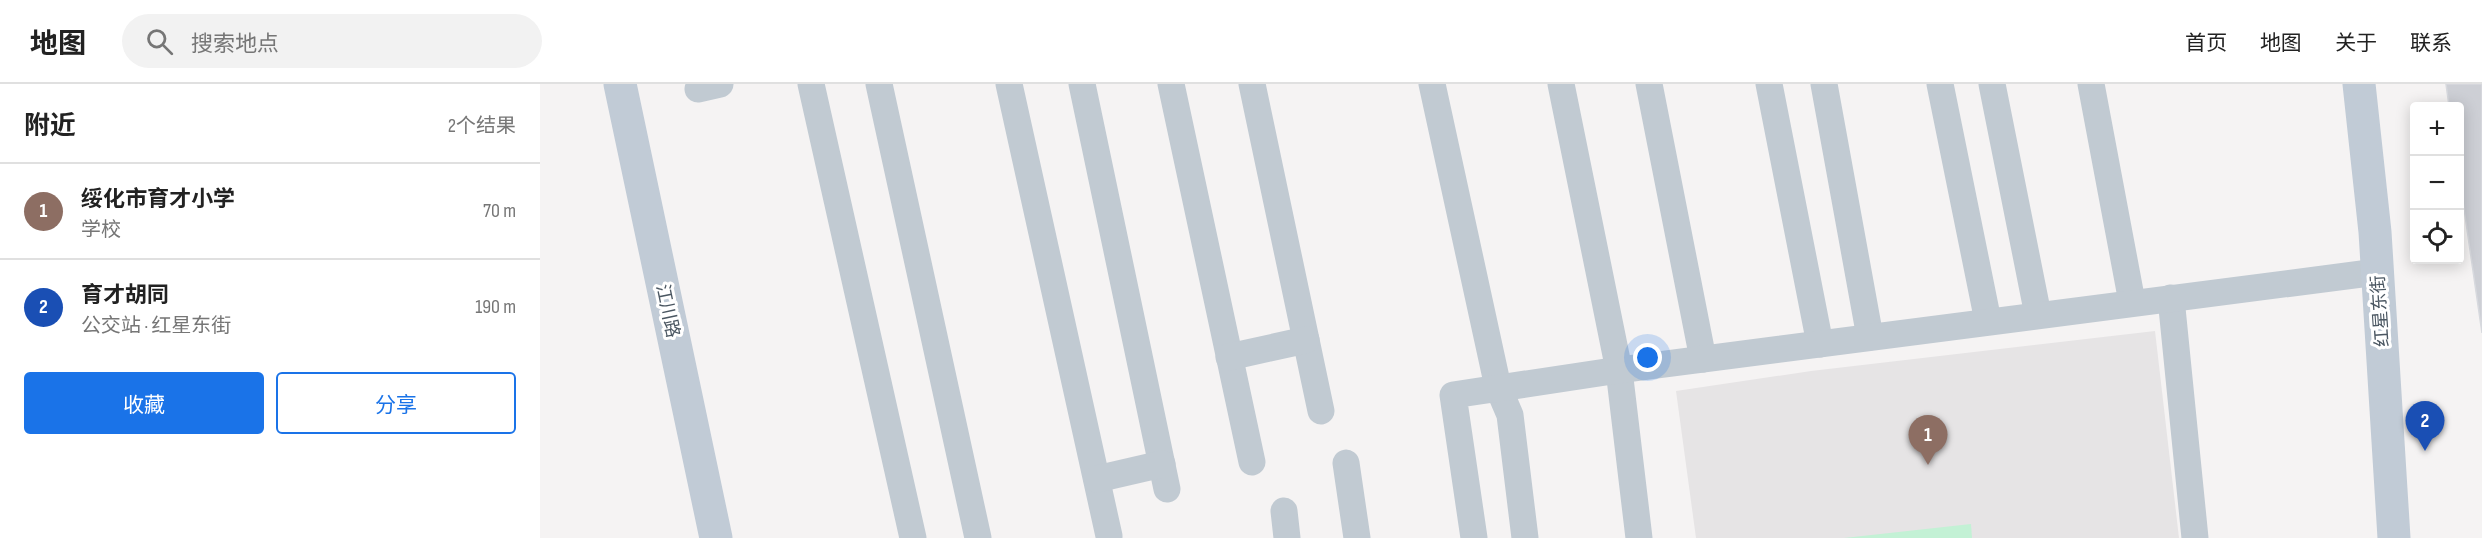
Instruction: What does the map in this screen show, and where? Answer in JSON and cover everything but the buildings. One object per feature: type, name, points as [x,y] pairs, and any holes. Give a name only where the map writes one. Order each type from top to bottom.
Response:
[{"type":"street","name":"江川路","points":[[620,84],[716,538]]},
{"type":"street","points":[[811,84],[913,538]]},
{"type":"street","points":[[879,84],[978,538]]},
{"type":"street","points":[[1009,84],[1109,536]]},
{"type":"street","points":[[1082,84],[1165,476],[1097,479]]},
{"type":"street","points":[[1171,84],[1252,462]]},
{"type":"street","points":[[1252,84],[1321,411]]},
{"type":"street","points":[[1432,84],[1498,387],[1510,415],[1525,538]]},
{"type":"street","points":[[1562,84],[1619,370],[1639,538]]},
{"type":"street","points":[[1649,84],[1702,359]]},
{"type":"street","points":[[1769,84],[1820,344]]},
{"type":"street","points":[[1824,84],[1870,337]]},
{"type":"street","points":[[1940,84],[1988,321]]},
{"type":"street","points":[[1992,84],[2038,315]]},
{"type":"street","points":[[2091,84],[2132,302]]},
{"type":"street","name":"红星东街","points":[[2359,84],[2377,272],[2394,538]]},
{"type":"street","points":[[1474,538],[1453,395],[1619,370],[2377,272]]},
{"type":"street","points":[[2171,298],[2195,538]]},
{"type":"street","points":[[1229,357],[1306,340]]},
{"type":"street","points":[[1346,463],[1357,538]]},
{"type":"street","points":[[1284,511],[1287,538]]},
{"type":"shaded area","points":[[2155,331],[2179,538],[1696,538],[1676,391],[1811,371]]},
{"type":"green space","points":[[1971,524],[1972,538],[1844,538]]},
{"type":"place","name":"育才胡同","points":[[2425,451]]},
{"type":"place","name":"绥化市育才小学","points":[[1928,465]]}]
